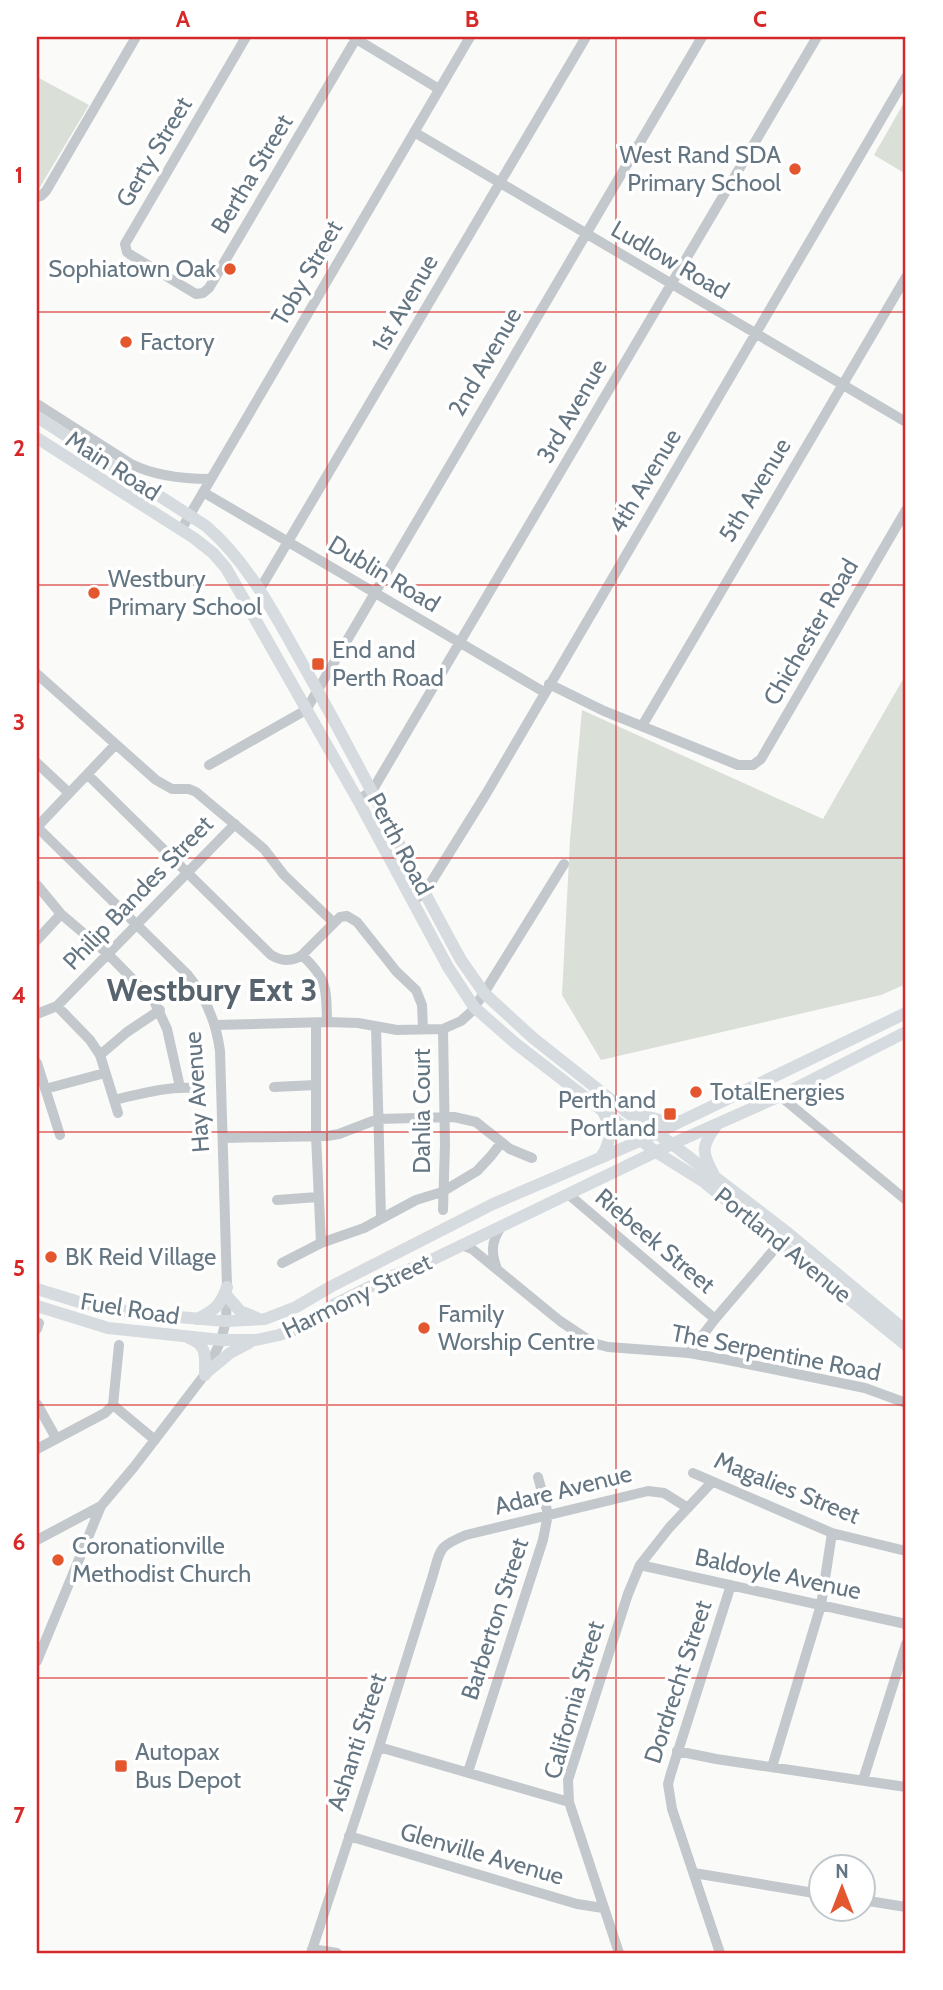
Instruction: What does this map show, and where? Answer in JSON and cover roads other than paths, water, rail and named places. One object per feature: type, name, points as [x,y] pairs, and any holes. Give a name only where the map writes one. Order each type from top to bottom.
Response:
[{"type":"main road","name":"Main Road","points":[[37,417],[189,515]]},
{"type":"main road","name":"Main Road","points":[[37,438],[181,530]]},
{"type":"main road","name":"Perth Road","points":[[189,515],[206,526],[228,547],[260,589],[372,791],[461,960],[484,993],[533,1038],[672,1144]]},
{"type":"main road","name":"Perth Road","points":[[181,530],[204,545],[226,568],[358,800],[448,967],[474,1007],[515,1043],[656,1152]]},
{"type":"main road","points":[[642,1140],[906,1013]]},
{"type":"main road","points":[[672,1144],[780,1096],[906,1032]]},
{"type":"main road","points":[[600,1108],[609,1130],[608,1147],[601,1157]]},
{"type":"main road","points":[[624,1110],[663,1121],[683,1121]]},
{"type":"main road","points":[[715,1177],[706,1160],[704,1149],[709,1136],[719,1123]]},
{"type":"main road","name":"Harmony Street","points":[[226,1321],[265,1319],[296,1307],[493,1204],[642,1140]]},
{"type":"main road","name":"Harmony Street","points":[[221,1340],[256,1340],[297,1329],[355,1294],[672,1144]]},
{"type":"main road","name":"Portland Avenue","points":[[672,1144],[715,1177],[906,1345]]},
{"type":"main road","name":"Portland Avenue","points":[[656,1152],[784,1238],[906,1331]]},
{"type":"main road","name":"Fuel Road","points":[[37,1289],[111,1310],[226,1321]]},
{"type":"main road","points":[[196,1320],[219,1304],[227,1292],[244,1314],[265,1319]]},
{"type":"main road","name":"Fuel Road","points":[[37,1306],[108,1328],[221,1340]]},
{"type":"main road","points":[[187,1337],[197,1341],[203,1348],[206,1374]]},
{"type":"main road","points":[[206,1374],[230,1353],[256,1340]]},
{"type":"street","points":[[39,197],[136,37]]},
{"type":"street","name":"Gerty Street","points":[[164,276],[127,252],[125,244],[246,37]]},
{"type":"street","points":[[355,37],[439,89]]},
{"type":"street","name":"Bertha Street","points":[[164,276],[197,294],[209,288],[355,37]]},
{"type":"street","name":"Toby Street","points":[[181,530],[470,37]]},
{"type":"street","name":"1st Avenue","points":[[260,589],[586,37]]},
{"type":"street","name":"2nd Avenue","points":[[306,710],[702,37]]},
{"type":"street","name":"3rd Avenue","points":[[358,800],[372,791],[817,37]]},
{"type":"street","name":"4th Avenue","points":[[413,901],[425,892],[486,794],[906,77]]},
{"type":"street","name":"Ludlow Road","points":[[414,132],[906,422]]},
{"type":"street","name":"5th Avenue","points":[[642,726],[906,277]]},
{"type":"street","name":"Main Road","points":[[37,404],[146,471],[193,479],[210,479]]},
{"type":"street","name":"Dublin Road","points":[[203,492],[460,643],[547,688],[744,766]]},
{"type":"street","name":"Chichester Road","points":[[744,766],[754,765],[761,759],[906,510]]},
{"type":"street","points":[[37,674],[162,784],[172,789],[189,789],[196,792],[235,824],[264,849],[289,881],[333,922]]},
{"type":"street","points":[[209,765],[306,710]]},
{"type":"street","points":[[37,827],[115,745]]},
{"type":"street","points":[[37,763],[69,793]]},
{"type":"street","points":[[88,775],[271,955],[292,960],[302,955],[333,922],[344,916],[357,922],[416,990],[422,1005],[423,1029]]},
{"type":"street","name":"Philip Bandes Street","points":[[37,1014],[57,1006],[235,824]]},
{"type":"street","name":"Hay Avenue","points":[[37,827],[195,984],[206,1000],[215,1025],[220,1051],[227,1292],[226,1321],[221,1340]]},
{"type":"street","points":[[215,1025],[322,1022],[358,1023],[397,1030],[443,1029],[461,1021],[484,993],[564,864]]},
{"type":"street","points":[[37,885],[61,914],[108,954],[154,1001],[170,1039],[180,1087]]},
{"type":"street","points":[[37,940],[61,914]]},
{"type":"street","points":[[302,955],[318,970],[327,999],[316,1085],[321,1243]]},
{"type":"street","points":[[57,1006],[90,1040],[100,1055],[118,1113]]},
{"type":"street","points":[[100,1055],[127,1032],[160,1010]]},
{"type":"street","points":[[376,1027],[381,1218]]},
{"type":"street","name":"Dahlia Court","points":[[443,1029],[443,1210]]},
{"type":"street","points":[[37,1063],[60,1135]]},
{"type":"street","points":[[37,1100],[46,1093],[105,1073]]},
{"type":"street","points":[[274,1087],[316,1085]]},
{"type":"street","points":[[114,1100],[180,1087],[194,1088]]},
{"type":"street","points":[[780,1096],[906,1200]]},
{"type":"street","points":[[223,1138],[339,1134],[379,1119],[444,1116],[476,1122],[501,1143],[531,1158]]},
{"type":"street","points":[[282,1263],[321,1243],[356,1231],[416,1200],[442,1192],[477,1171],[501,1143]]},
{"type":"street","name":"Riebeek Street","points":[[568,1194],[715,1319]]},
{"type":"street","points":[[277,1200],[318,1197]]},
{"type":"street","points":[[497,1269],[492,1249],[495,1235],[501,1226]]},
{"type":"street","points":[[688,1353],[784,1238]]},
{"type":"street","name":"The Serpentine Road","points":[[462,1245],[472,1249],[560,1321],[587,1340],[601,1346],[688,1353],[852,1385],[906,1403]]},
{"type":"street","points":[[37,1661],[101,1506],[134,1468],[206,1374],[221,1340]]},
{"type":"street","points":[[37,1449],[105,1413],[113,1405],[119,1345]]},
{"type":"street","points":[[37,1404],[56,1438]]},
{"type":"street","points":[[113,1405],[155,1440]]},
{"type":"street","name":"Magalies Street","points":[[693,1473],[832,1533],[906,1550]]},
{"type":"street","name":"Barberton Street","points":[[468,1772],[543,1540],[548,1514],[538,1477]]},
{"type":"street","name":"California Street","points":[[619,1953],[569,1802],[567,1787],[624,1606],[640,1565],[669,1528],[712,1482]]},
{"type":"street","name":"Adare Avenue","points":[[446,1544],[466,1535],[648,1491],[664,1493],[688,1508]]},
{"type":"street","points":[[37,1540],[101,1506]]},
{"type":"street","points":[[772,1767],[821,1605],[832,1533]]},
{"type":"street","name":"Ashanti Street","points":[[311,1951],[440,1553],[446,1544]]},
{"type":"street","name":"Baldoyle Avenue","points":[[640,1565],[906,1624]]},
{"type":"street","name":"Dordrecht Street","points":[[720,1953],[669,1796],[668,1784],[731,1585]]},
{"type":"street","points":[[863,1780],[906,1644]]},
{"type":"street","points":[[379,1747],[569,1802]]},
{"type":"street","points":[[677,1751],[906,1787]]},
{"type":"street","name":"Glenville Avenue","points":[[349,1836],[577,1904],[603,1908]]},
{"type":"street","points":[[694,1873],[806,1892]]},
{"type":"street","points":[[876,1902],[906,1907]]},
{"type":"street","points":[[311,1951],[337,1953]]},
{"type":"place","name":"West Rand SDA Primary School","points":[[795,169]]},
{"type":"place","name":"Sophiatown Oak","points":[[230,269]]},
{"type":"place","name":"Factory","points":[[126,342]]},
{"type":"place","name":"Westbury Primary School","points":[[94,593]]},
{"type":"place","name":"End and Perth Road","points":[[318,664]]},
{"type":"place","name":"TotalEnergies","points":[[696,1092]]},
{"type":"place","name":"Perth and Portland","points":[[670,1114]]},
{"type":"place","name":"BK Reid Village","points":[[51,1257]]},
{"type":"place","name":"Family Worship Centre","points":[[424,1328]]},
{"type":"place","name":"Coronationville Methodist Church","points":[[58,1560]]},
{"type":"place","name":"Autopax Bus Depot","points":[[121,1766]]},
{"type":"district","name":"Westbury Ext 3","points":[[212,990]]}]
